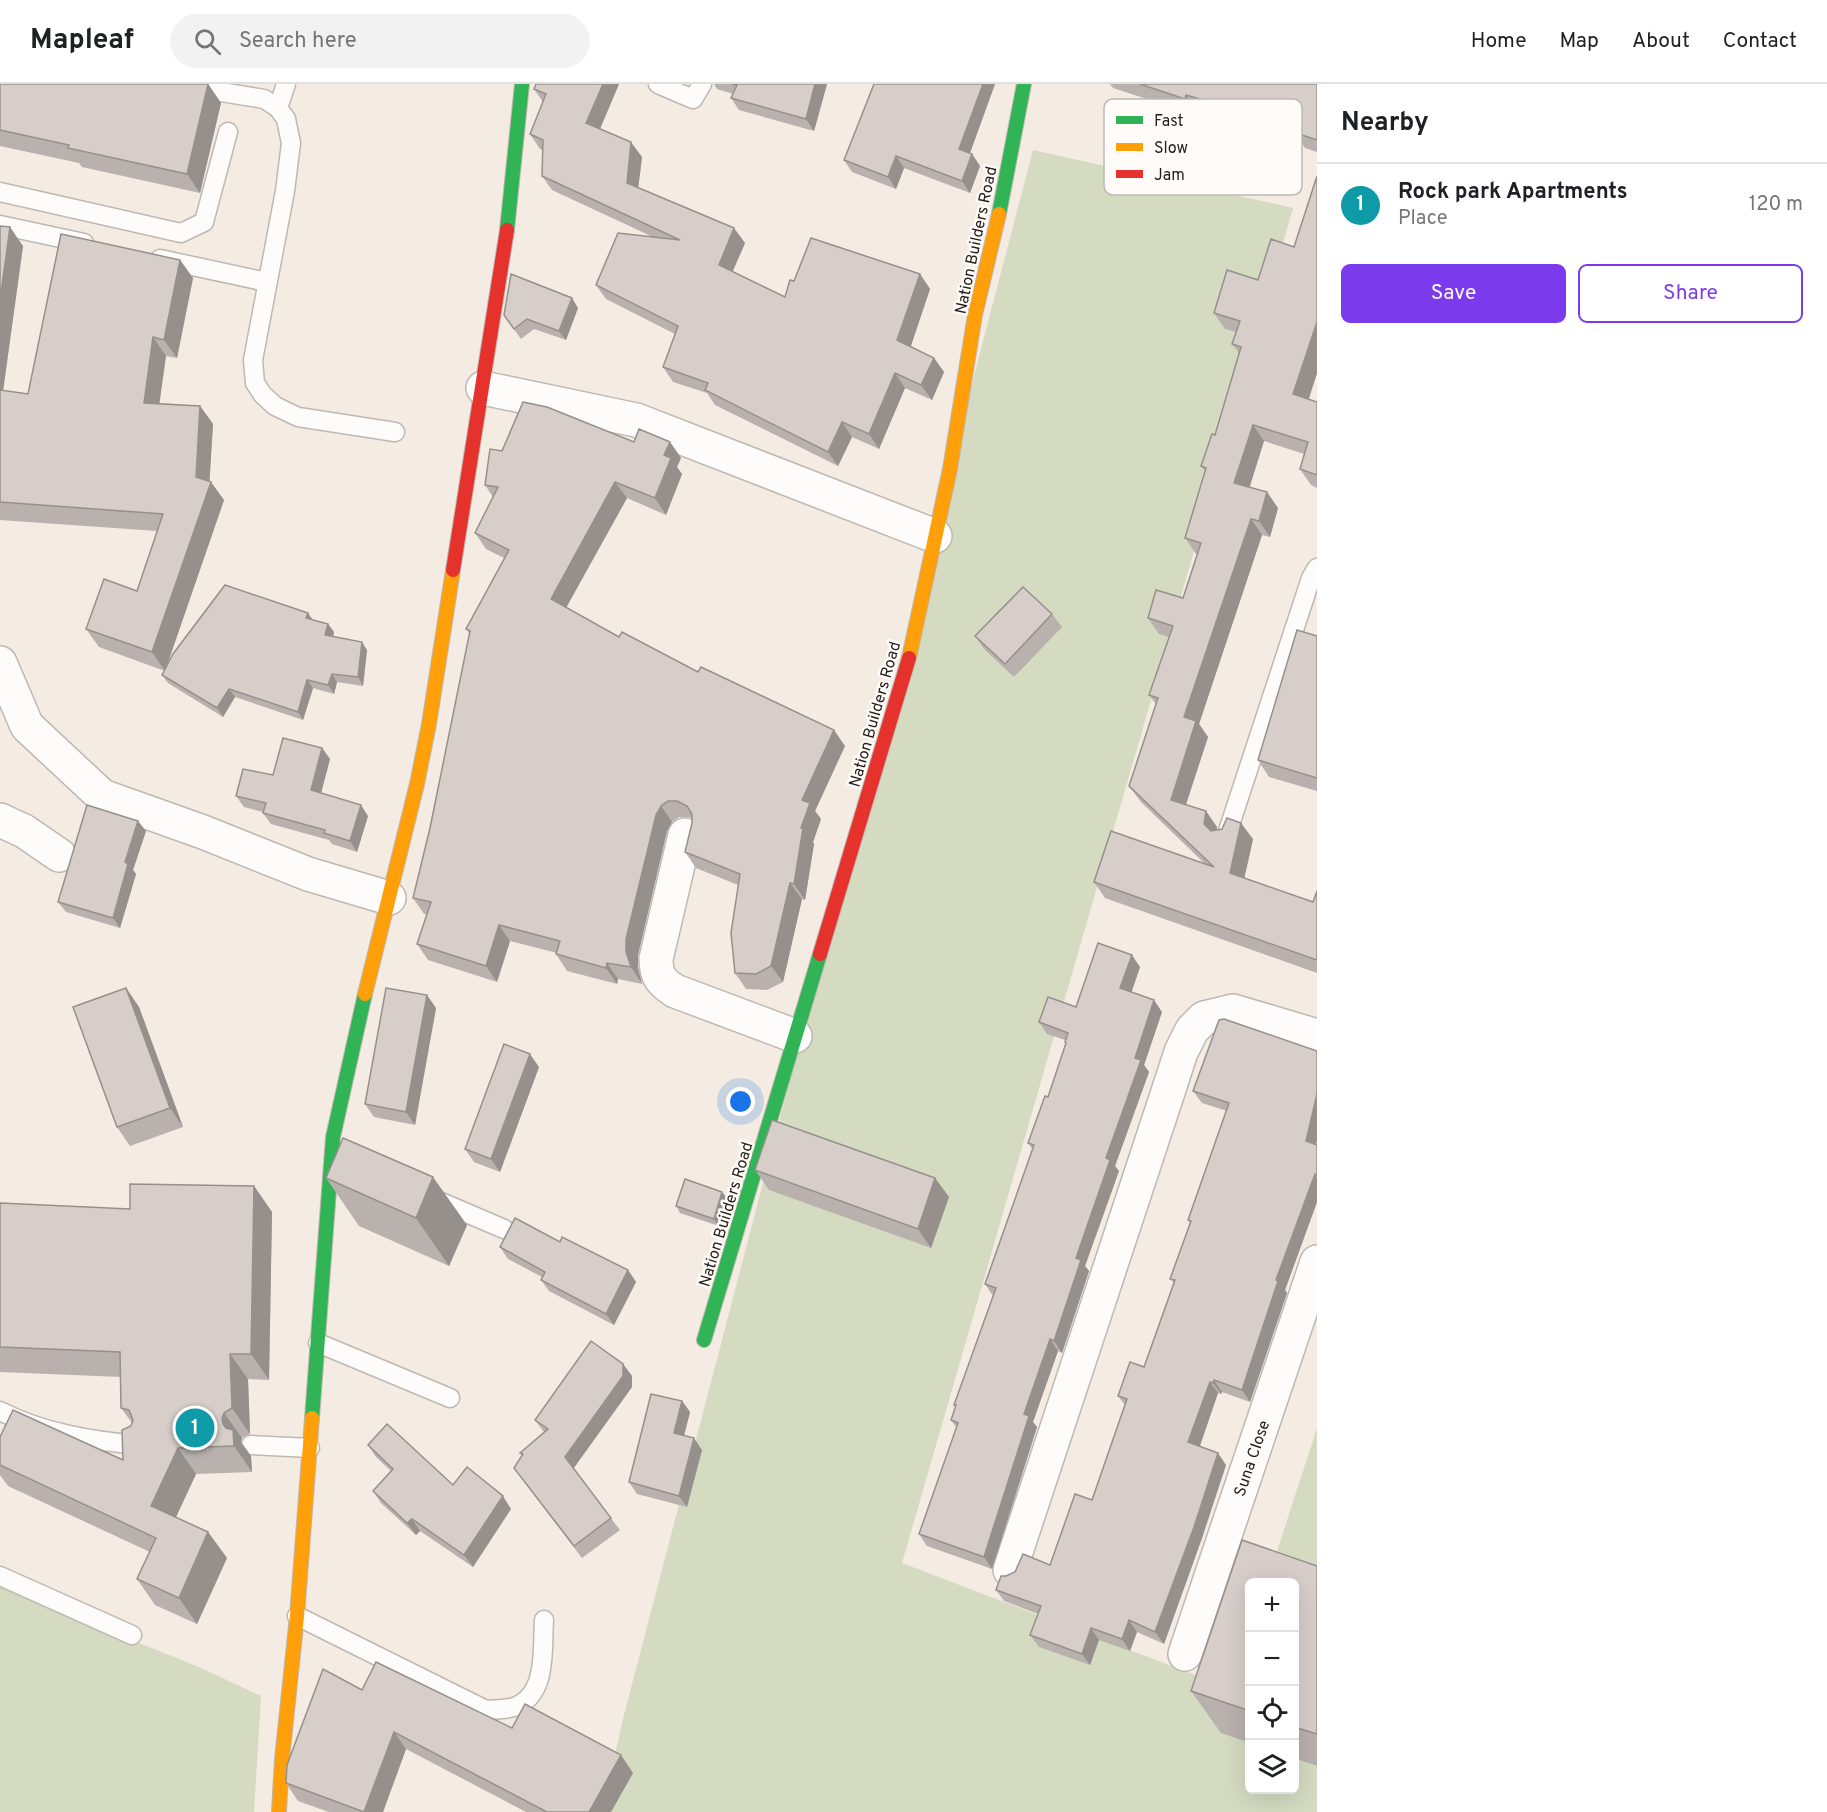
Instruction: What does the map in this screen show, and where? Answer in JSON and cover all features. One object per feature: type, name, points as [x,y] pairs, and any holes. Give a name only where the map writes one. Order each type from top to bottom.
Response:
[{"type":"street","points":[[279,1812],[297,1616],[333,1137],[350,1054],[417,784],[429,724],[511,205],[522,84]]},
{"type":"street","name":"Nation Builders Road","points":[[704,1340],[910,653],[950,469],[975,315],[996,231],[1024,84]]},
{"type":"street","points":[[483,388],[636,420],[935,536]]},
{"type":"street","points":[[0,663],[27,726],[102,796],[203,832],[308,874],[389,898]]},
{"type":"street","points":[[0,820],[24,831],[59,855]]},
{"type":"street","points":[[685,836],[656,959],[656,970],[660,981],[675,991],[795,1036]]},
{"type":"street","points":[[1010,1570],[1181,1052],[1192,1030],[1204,1018],[1233,1011],[1317,1036]]},
{"type":"street","name":"Suna Close","points":[[1185,1654],[1317,1262]]},
{"type":"lane","points":[[190,84],[264,99],[278,108],[286,119],[291,143],[285,191],[253,360],[255,383],[263,395],[275,406],[298,417],[395,432]]},
{"type":"lane","points":[[278,108],[286,84]]},
{"type":"lane","points":[[658,84],[693,99],[702,84]]},
{"type":"lane","points":[[0,192],[181,233],[204,222],[228,132]]},
{"type":"lane","points":[[0,225],[106,248]]},
{"type":"lane","points":[[141,255],[267,282]]},
{"type":"lane","points":[[1226,837],[1311,578],[1317,568]]},
{"type":"lane","points":[[332,1155],[353,1164]]},
{"type":"lane","points":[[418,1192],[504,1229]]},
{"type":"lane","points":[[318,1342],[450,1398]]},
{"type":"lane","points":[[0,1411],[32,1424],[94,1441],[140,1445]]},
{"type":"lane","points":[[251,1445],[310,1448]]},
{"type":"lane","points":[[0,1576],[132,1635]]},
{"type":"lane","points":[[297,1616],[486,1710],[511,1708],[522,1704],[531,1695],[541,1675],[544,1620]]},
{"type":"green space","points":[[1033,150],[1104,166],[1104,195],[1235,195],[1293,208],[902,1563],[1232,1689],[1245,1648],[1245,1794],[1299,1794],[1299,1578],[1268,1578],[1317,1428],[1317,1812],[602,1812],[624,1715]]},
{"type":"green space","points":[[0,1587],[199,1667],[261,1696],[254,1812],[0,1812]]},
{"type":"building","points":[[0,84],[208,84],[187,174],[68,148],[69,145],[0,130]]},
{"type":"building","points":[[536,84],[603,84],[586,123],[631,142],[627,183],[734,228],[719,265],[785,297],[790,280],[794,281],[811,238],[920,274],[897,340],[934,358],[921,385],[895,373],[869,434],[842,422],[828,452],[705,390],[708,383],[663,367],[678,326],[596,285],[618,233],[680,240],[542,176],[543,140],[530,134],[546,94],[534,89]]},
{"type":"building","points":[[732,84],[815,84],[806,119],[731,98],[737,85]]},
{"type":"building","points":[[874,84],[983,84],[959,149],[972,154],[962,181],[896,156],[888,177],[844,160]]},
{"type":"building","points":[[1140,84],[1317,84],[1317,140],[1302,135],[1302,99],[1200,99],[1186,95],[1185,99]]},
{"type":"building","points":[[1317,176],[1317,322],[1293,394],[1317,402],[1317,475],[1300,469],[1308,442],[1253,425],[1234,483],[1267,492],[1259,521],[1251,519],[1184,717],[1196,721],[1171,800],[1206,811],[1204,824],[1211,831],[1222,829],[1227,818],[1241,823],[1230,873],[1313,902],[1317,891],[1317,960],[1094,882],[1111,831],[1214,867],[1129,786],[1158,698],[1149,695],[1173,626],[1148,618],[1156,590],[1183,598],[1201,543],[1185,538],[1206,468],[1201,466],[1212,434],[1215,435],[1241,347],[1232,344],[1240,321],[1214,313],[1227,270],[1258,280],[1271,239],[1294,247]]},
{"type":"building","points":[[0,226],[10,227],[0,300]]},
{"type":"building","points":[[61,234],[180,260],[164,340],[153,337],[144,403],[200,406],[196,477],[211,482],[152,652],[86,629],[104,579],[137,591],[163,514],[0,502],[0,390],[28,394]]},
{"type":"building","points":[[511,274],[572,298],[559,331],[527,319],[514,329],[504,315]]},
{"type":"building","points":[[523,402],[547,407],[634,442],[639,429],[670,442],[664,455],[671,458],[655,498],[615,482],[551,599],[619,637],[622,632],[698,672],[701,667],[834,730],[802,800],[810,803],[801,828],[803,828],[794,884],[790,883],[771,966],[756,974],[735,973],[731,933],[740,874],[685,852],[692,814],[687,806],[677,801],[668,801],[661,806],[656,815],[626,939],[626,952],[631,967],[607,963],[606,968],[556,954],[560,941],[499,925],[486,966],[417,944],[431,902],[413,898],[430,828],[470,631],[466,629],[509,550],[475,533],[498,487],[485,485],[490,449],[502,451]]},
{"type":"building","points":[[225,585],[308,613],[306,618],[328,624],[325,635],[362,642],[358,677],[332,674],[328,685],[307,680],[298,712],[229,689],[217,708],[162,675],[173,654]]},
{"type":"building","points":[[1023,587],[1052,614],[1005,664],[975,636]]},
{"type":"building","points":[[1297,630],[1317,636],[1317,778],[1258,760]]},
{"type":"building","points":[[283,738],[322,748],[311,790],[361,805],[350,841],[324,833],[325,830],[263,813],[266,803],[236,796],[243,769],[273,775]]},
{"type":"building","points":[[87,805],[138,821],[125,862],[128,864],[113,918],[58,902]]},
{"type":"building","points":[[1098,943],[1132,955],[1120,988],[1154,1000],[1135,1058],[1141,1060],[1106,1158],[1110,1160],[1076,1258],[1081,1260],[1054,1341],[1050,1339],[1024,1414],[1029,1416],[984,1557],[919,1534],[958,1423],[951,1420],[956,1405],[954,1405],[996,1288],[985,1284],[1034,1145],[1028,1143],[1045,1096],[1048,1097],[1066,1043],[1068,1033],[1039,1022],[1048,997],[1076,1007]]},
{"type":"building","points":[[126,988],[170,1108],[117,1127],[73,1007]]},
{"type":"building","points":[[386,988],[427,995],[406,1112],[365,1104]]},
{"type":"building","points":[[1224,1019],[1317,1051],[1317,1094],[1306,1141],[1317,1145],[1317,1175],[1315,1174],[1276,1280],[1278,1281],[1242,1390],[1214,1380],[1213,1383],[1210,1382],[1188,1442],[1218,1453],[1194,1527],[1155,1632],[1129,1620],[1122,1639],[1091,1628],[1082,1654],[1030,1635],[1041,1606],[996,1590],[1001,1576],[1015,1572],[1023,1554],[1050,1565],[1075,1494],[1092,1500],[1127,1399],[1118,1396],[1130,1362],[1144,1367],[1175,1280],[1170,1279],[1191,1221],[1188,1220],[1229,1103],[1193,1091],[1219,1020]]},
{"type":"building","points":[[504,1044],[530,1054],[491,1159],[465,1149]]},
{"type":"building","points":[[772,1120],[935,1178],[918,1229],[755,1170]]},
{"type":"building","points":[[343,1138],[433,1177],[416,1218],[326,1178]]},
{"type":"building","points":[[685,1179],[722,1192],[714,1219],[676,1206]]},
{"type":"building","points":[[130,1184],[254,1186],[251,1354],[230,1354],[232,1408],[224,1413],[222,1418],[226,1428],[233,1430],[234,1446],[178,1448],[151,1506],[208,1532],[179,1598],[137,1579],[156,1538],[0,1465],[0,1437],[13,1410],[123,1460],[122,1430],[131,1426],[133,1420],[129,1410],[121,1408],[120,1352],[0,1347],[0,1203],[130,1209]]},
{"type":"building","points":[[515,1218],[560,1242],[562,1237],[628,1270],[606,1314],[541,1280],[545,1272],[500,1247]]},
{"type":"building","points":[[591,1341],[623,1364],[623,1376],[565,1457],[611,1518],[574,1546],[514,1468],[523,1454],[520,1453],[548,1429],[535,1420]]},
{"type":"building","points":[[651,1394],[682,1401],[674,1433],[694,1438],[679,1496],[629,1482]]},
{"type":"building","points":[[387,1424],[453,1485],[467,1467],[503,1496],[464,1555],[412,1519],[407,1523],[373,1491],[393,1469],[368,1445]]},
{"type":"building","points":[[1242,1540],[1317,1566],[1317,1734],[1299,1729],[1299,1578],[1245,1578],[1245,1709],[1191,1691]]},
{"type":"building","points":[[376,1662],[512,1728],[525,1704],[621,1755],[589,1812],[547,1812],[394,1732],[364,1812],[286,1783],[287,1765],[323,1669],[362,1690]]},
{"type":"traffic: fast","points":[[507,230],[522,84]]},
{"type":"traffic: fast","points":[[999,214],[1024,84]]},
{"type":"traffic: fast","points":[[704,1340],[820,954]]},
{"type":"traffic: fast","points":[[312,1418],[333,1137],[365,994]]},
{"type":"traffic: slow","points":[[909,658],[950,469],[975,315],[999,214]]},
{"type":"traffic: slow","points":[[365,994],[417,784],[429,724],[453,570]]},
{"type":"traffic: slow","points":[[279,1812],[312,1418]]},
{"type":"traffic: jam","points":[[453,570],[507,230]]},
{"type":"traffic: jam","points":[[820,954],[909,658]]},
{"type":"place","name":"Rock park Apartments","points":[[195,1428]]}]
